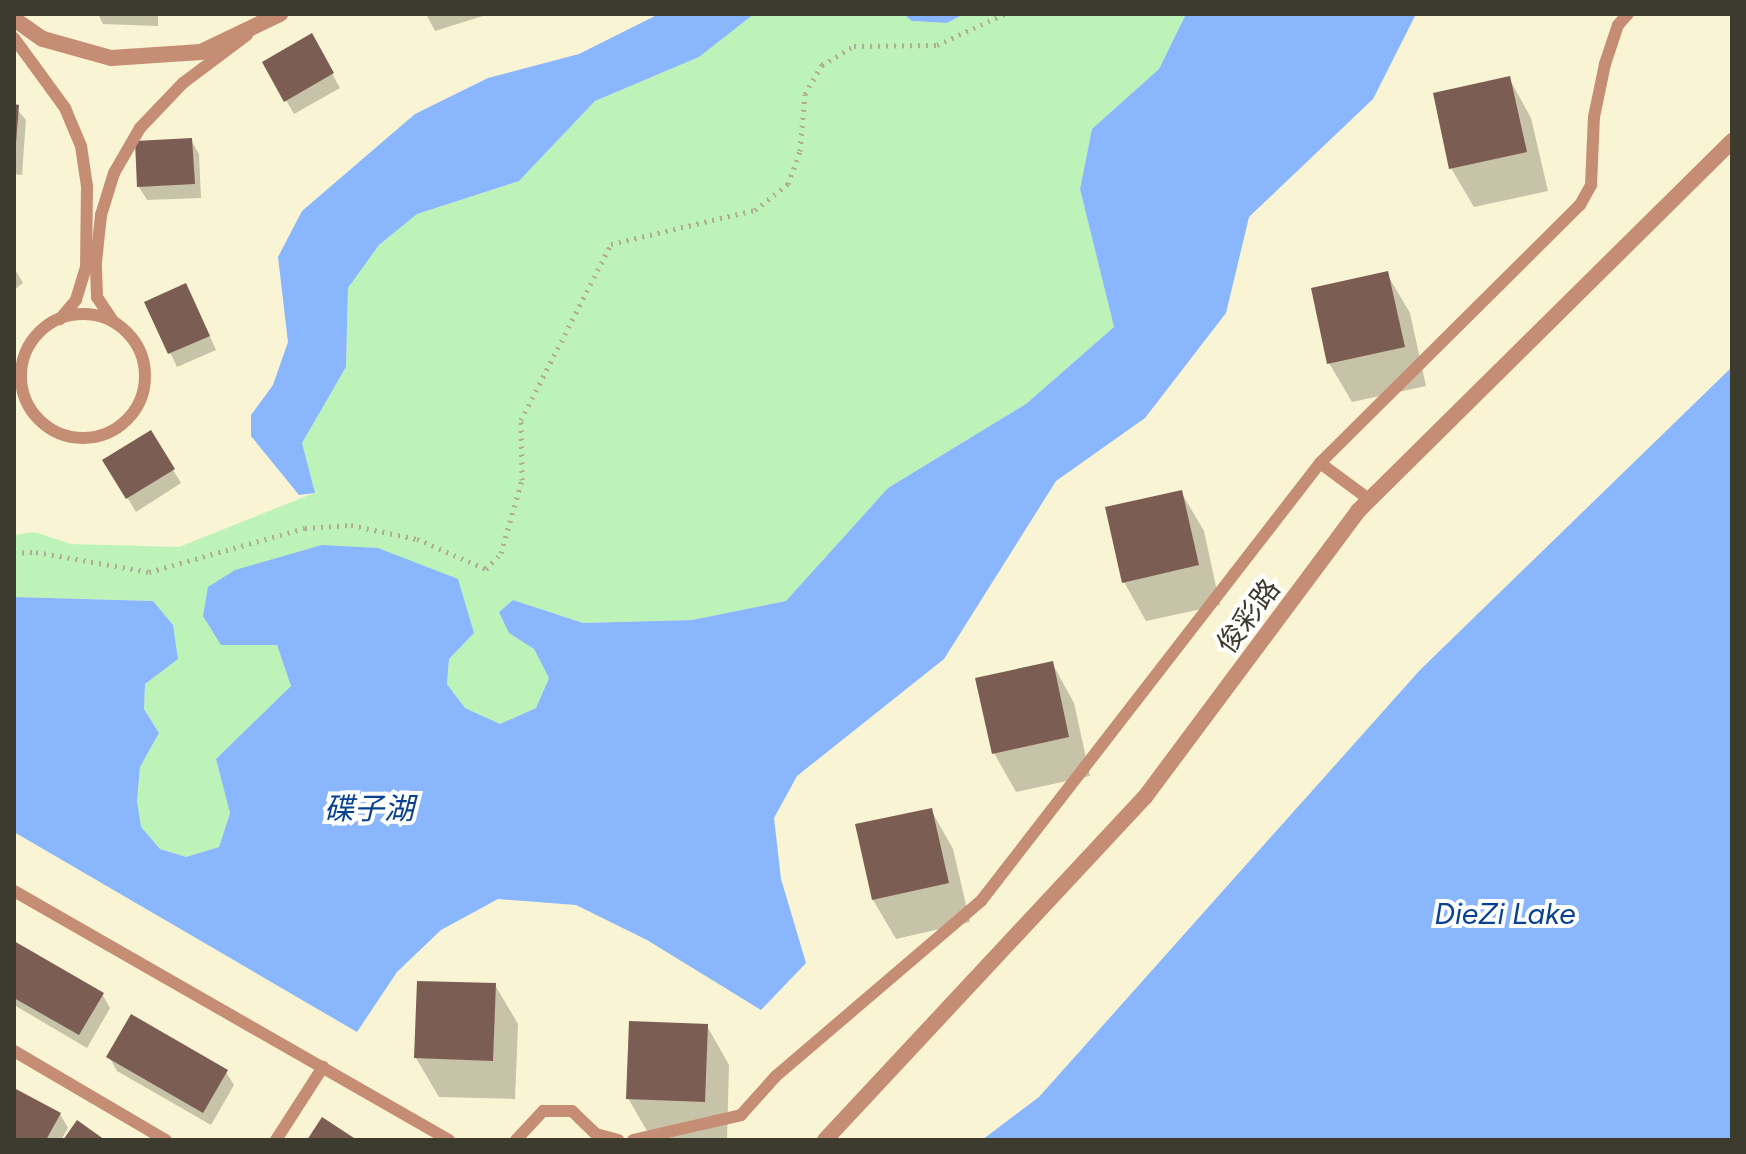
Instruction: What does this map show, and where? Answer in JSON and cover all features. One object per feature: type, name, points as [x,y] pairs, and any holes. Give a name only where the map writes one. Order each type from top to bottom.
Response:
[{"type":"street","points":[[14,19],[43,39],[111,58],[201,52],[273,17]]},
{"type":"street","name":"俊彩路","points":[[825,1140],[1145,797],[1370,500],[1732,141]]},
{"type":"lane","points":[[633,1140],[741,1115],[776,1076],[981,901],[1320,463],[1580,205],[1591,185],[1594,117],[1605,64],[1618,25],[1628,14]]},
{"type":"lane","points":[[14,38],[65,108],[81,146],[87,186],[86,267],[76,300],[59,319],[36,334],[25,352],[20,382],[37,418],[60,434],[89,438],[117,428],[140,403],[145,371],[140,350],[113,321],[97,297],[96,262],[101,215],[114,173],[140,128],[183,83],[273,17]]},
{"type":"lane","points":[[59,319],[79,314],[113,321]]},
{"type":"lane","points":[[1320,463],[1370,500]]},
{"type":"lane","points":[[14,891],[449,1140]]},
{"type":"lane","points":[[14,1051],[166,1140]]},
{"type":"lane","points":[[276,1140],[323,1067]]},
{"type":"lane","points":[[516,1140],[543,1111],[572,1111],[596,1134],[618,1140]]},
{"type":"path","points":[[14,553],[36,552],[149,572],[290,531],[351,525],[417,539],[486,569],[501,553],[522,480],[521,420],[611,244],[755,210],[788,184],[800,151],[805,94],[822,65],[854,46],[937,45],[1004,14]]},
{"type":"green space","points":[[754,14],[903,14],[912,21],[947,23],[964,14],[1186,14],[1159,69],[1092,129],[1080,189],[1114,327],[1026,404],[888,488],[786,601],[692,620],[583,623],[513,600],[499,612],[510,633],[534,649],[549,678],[536,708],[500,724],[465,708],[447,684],[449,659],[473,633],[221,645],[277,645],[291,686],[216,759],[230,812],[219,847],[186,857],[160,849],[140,827],[137,801],[140,767],[159,733],[144,709],[145,684],[177,659],[153,601],[14,597],[14,535],[34,532],[71,544],[179,547],[314,493],[302,443],[346,367],[348,288],[379,245],[417,214],[519,181],[595,101],[699,57]]},
{"type":"water","points":[[659,14],[754,14],[699,57],[595,101],[519,181],[417,214],[379,245],[348,288],[346,367],[302,443],[315,493],[299,495],[251,436],[251,415],[273,385],[288,342],[278,257],[302,211],[415,114],[488,78],[579,54]]},
{"type":"water","points":[[903,14],[964,14],[947,23],[912,21]]},
{"type":"water","name":"碟子湖","points":[[1186,14],[1416,14],[1373,99],[1249,217],[1226,313],[1145,418],[1056,481],[944,659],[797,776],[774,818],[781,879],[806,963],[761,1010],[647,940],[576,905],[498,899],[441,930],[397,972],[357,1032],[14,832],[14,597],[153,601],[173,625],[178,659],[145,684],[144,709],[159,733],[140,767],[137,801],[141,827],[160,849],[186,857],[219,847],[230,813],[216,759],[291,686],[277,645],[221,645],[203,616],[208,587],[235,570],[322,545],[378,548],[458,579],[474,633],[449,659],[447,684],[465,708],[500,724],[536,708],[549,678],[534,649],[509,633],[499,612],[513,600],[583,623],[692,620],[786,601],[888,488],[1026,404],[1114,327],[1080,189],[1092,129],[1159,69]]},
{"type":"water","name":"DieZi Lake","points":[[1732,367],[1732,1140],[982,1140],[1039,1097],[1420,670]]},
{"type":"building","points":[[312,33],[334,73],[284,102],[262,62]]},
{"type":"building","points":[[1510,76],[1527,152],[1449,169],[1433,93]]},
{"type":"building","points":[[14,104],[19,105],[16,143],[14,143]]},
{"type":"building","points":[[192,138],[195,184],[137,187],[135,141]]},
{"type":"building","points":[[1388,271],[1405,347],[1327,364],[1311,288]]},
{"type":"building","points":[[186,283],[210,336],[168,354],[144,302]]},
{"type":"building","points":[[151,430],[175,469],[126,499],[102,460]]},
{"type":"building","points":[[1182,490],[1199,565],[1122,583],[1105,507]]},
{"type":"building","points":[[1053,661],[1069,737],[992,754],[975,678]]},
{"type":"building","points":[[932,808],[949,883],[872,900],[855,824]]},
{"type":"building","points":[[14,941],[104,993],[79,1035],[14,998]]},
{"type":"building","points":[[417,981],[496,983],[493,1061],[414,1058]]},
{"type":"building","points":[[131,1014],[228,1070],[203,1113],[106,1057]]},
{"type":"building","points":[[629,1021],[708,1024],[705,1102],[626,1099]]},
{"type":"building","points":[[14,1088],[61,1113],[46,1140],[14,1140]]},
{"type":"building","points":[[322,1117],[357,1140],[307,1140]]},
{"type":"building","points":[[77,1120],[105,1140],[63,1140]]}]
